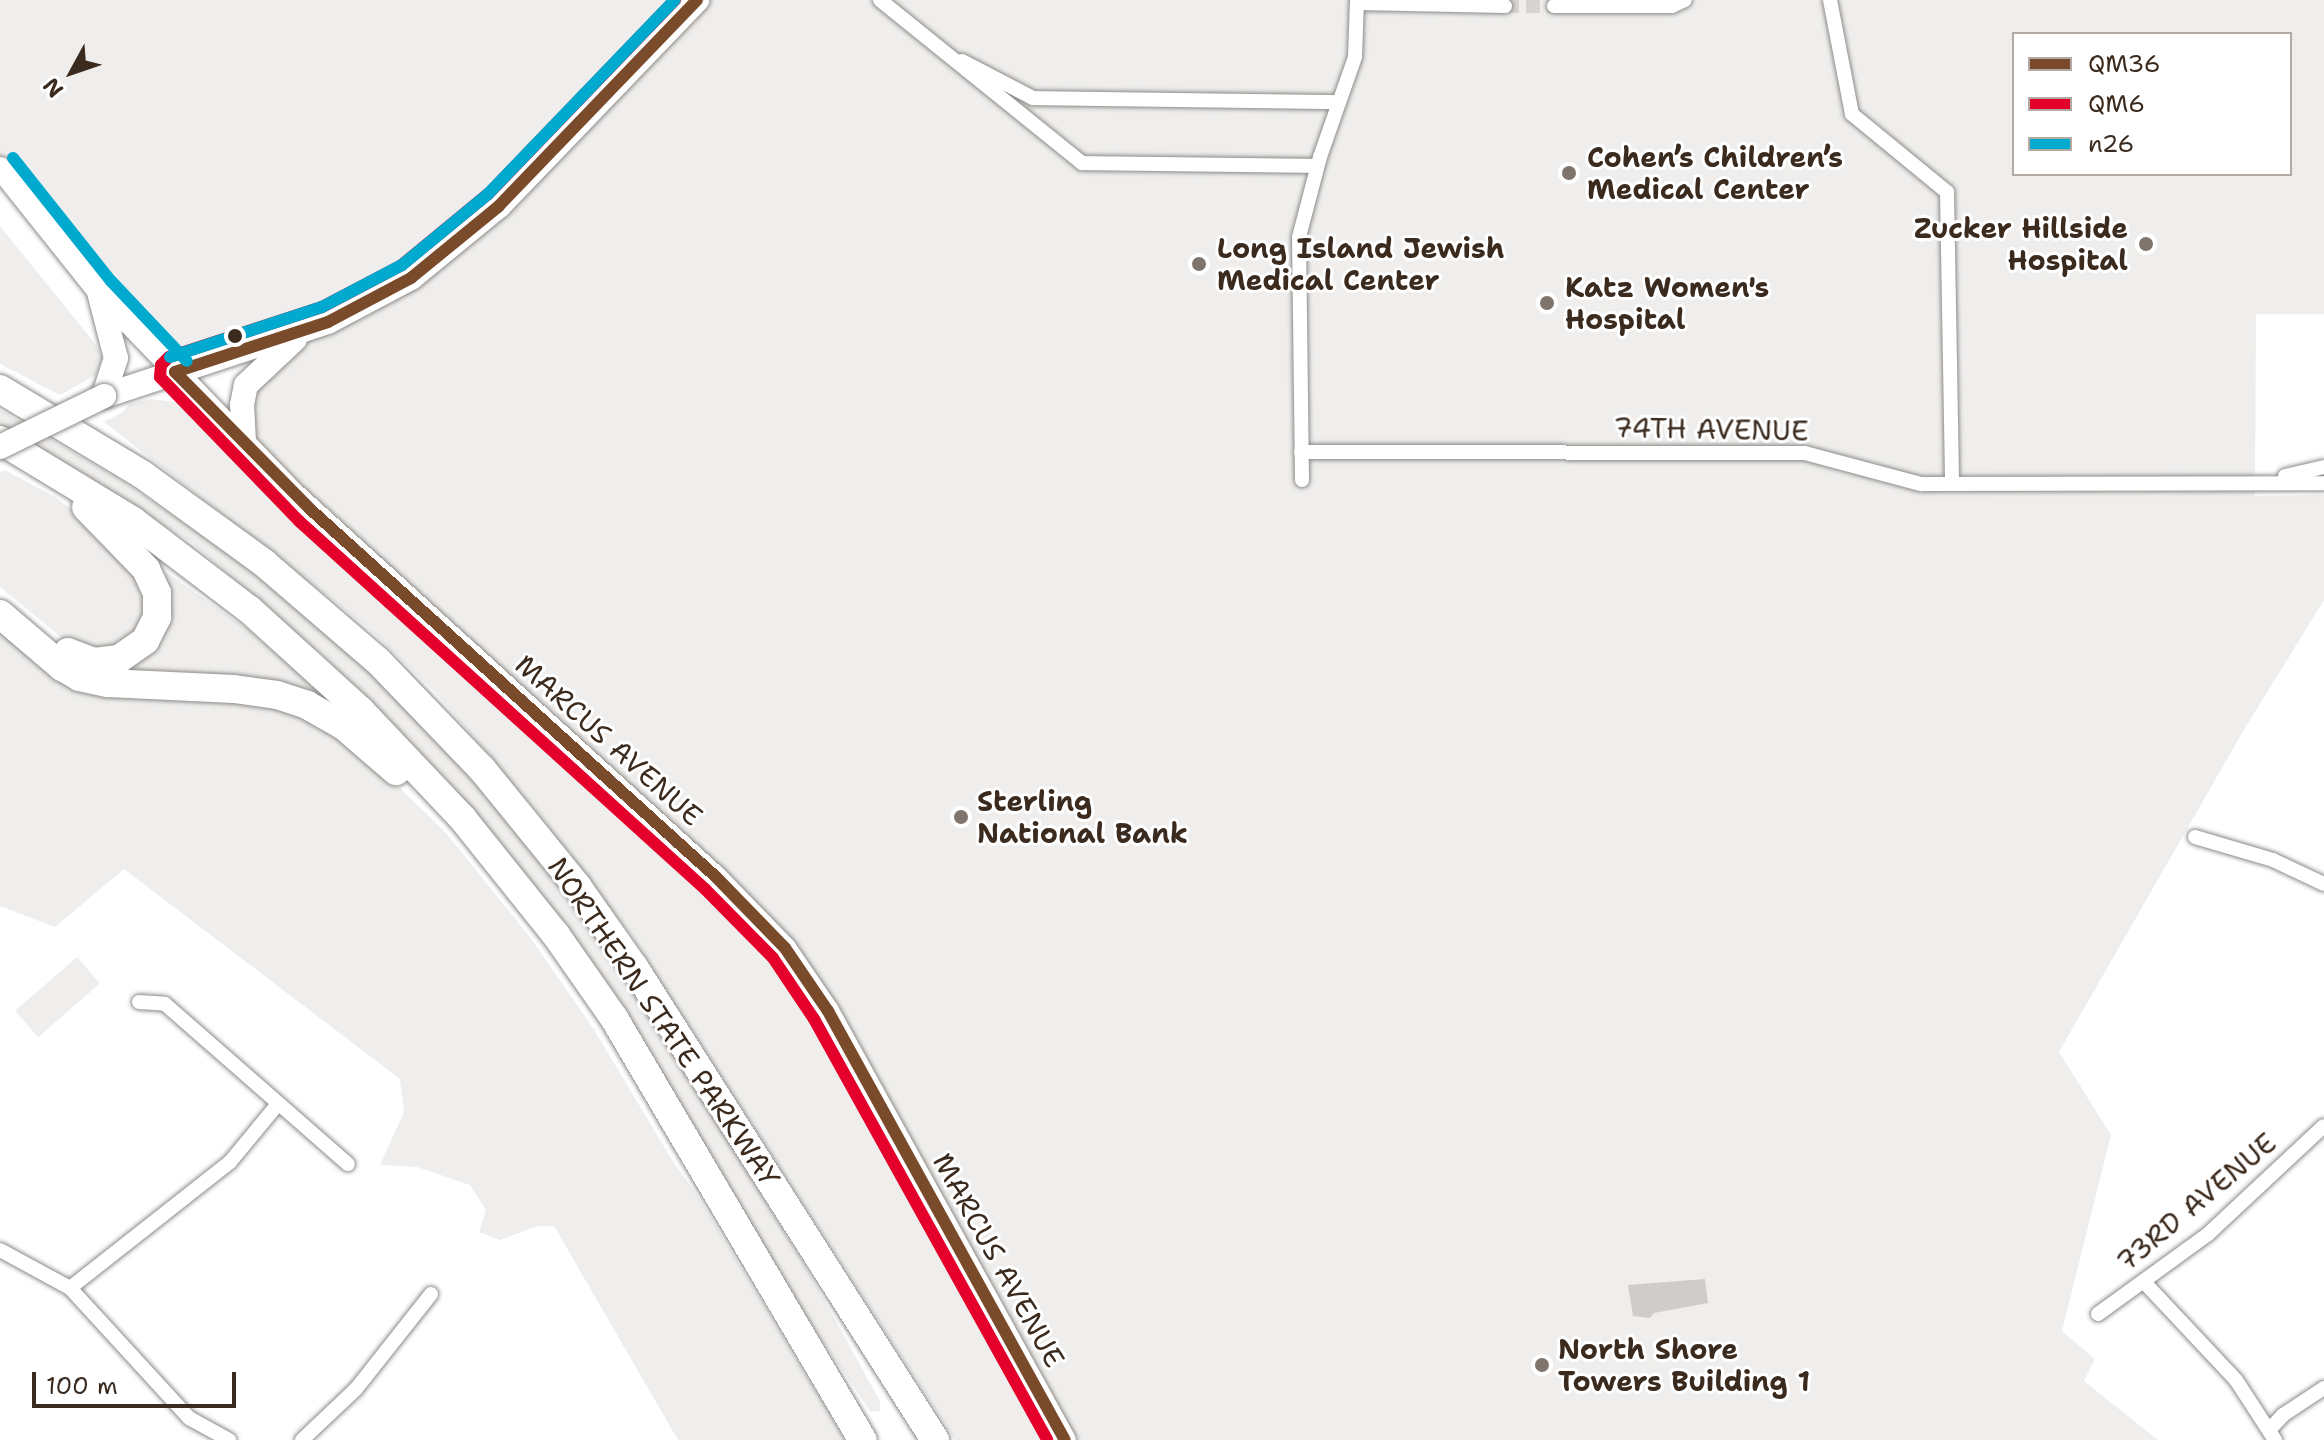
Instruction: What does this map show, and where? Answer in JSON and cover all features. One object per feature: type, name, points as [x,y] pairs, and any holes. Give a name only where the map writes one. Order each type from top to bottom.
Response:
[{"type":"highway","name":"NORTHERN STATE PARKWAY","points":[[0,389],[143,475],[264,563],[378,661],[482,769],[577,886],[634,967],[935,1440]]},
{"type":"highway","name":"NORTHERN STATE PARKWAY","points":[[0,440],[174,551],[313,664],[439,791],[556,935],[641,1062],[863,1440]]},
{"type":"highway","points":[[0,595],[64,649],[88,661],[106,663],[126,656],[145,641],[155,623],[157,593],[146,569],[117,536],[30,457]]},
{"type":"highway","points":[[0,614],[62,667],[88,680],[264,692],[320,712],[382,757],[556,935]]},
{"type":"main road","points":[[0,447],[104,396],[306,330],[357,310],[411,278],[447,251],[543,163],[697,0]]},
{"type":"main road","name":"MARCUS AVENUE","points":[[0,168],[99,292],[321,519],[753,911],[785,948],[828,1011],[1065,1440]]},
{"type":"main road","points":[[99,292],[116,358],[104,396]]},
{"type":"main road","points":[[244,442],[242,405],[246,385],[306,330]]},
{"type":"street","points":[[880,0],[1082,163],[1317,166]]},
{"type":"street","points":[[1554,6],[1672,6],[1685,0]]},
{"type":"street","points":[[1830,0],[1852,114],[1947,192],[1952,484]]},
{"type":"street","points":[[1302,480],[1299,237],[1317,166],[1355,57],[1357,2],[1505,6]]},
{"type":"street","points":[[937,48],[1033,98],[1338,102]]},
{"type":"street","name":"74TH AVENUE","points":[[1301,452],[1805,453],[1921,484],[2324,483]]},
{"type":"street","name":"74TH AVENUE","points":[[2261,482],[2324,467]]},
{"type":"street","points":[[2195,837],[2273,860],[2324,884]]},
{"type":"street","points":[[139,1002],[165,1004],[348,1164]]},
{"type":"street","points":[[70,1288],[230,1162],[278,1104]]},
{"type":"street","name":"73RD AVENUE","points":[[2098,1314],[2144,1282],[2249,1199],[2324,1126]]},
{"type":"street","points":[[0,1250],[70,1288],[189,1418],[229,1440]]},
{"type":"street","points":[[2144,1282],[2236,1380],[2272,1434],[2283,1415],[2324,1388]]},
{"type":"street","points":[[302,1440],[356,1389],[431,1294]]},
{"type":"shaded area","points":[[0,0],[2324,0],[2324,314],[2256,314],[2255,496],[2324,495],[2324,600],[2242,733],[2059,1052],[2111,1135],[2062,1331],[2095,1359],[2084,1381],[2158,1440],[1065,1440],[807,977],[244,442],[242,405],[304,332],[175,372],[0,168]]},
{"type":"shaded area","points":[[0,226],[97,346],[102,359],[96,375],[60,395],[0,364]]},
{"type":"shaded area","points":[[151,399],[175,402],[747,924],[794,982],[1019,1389],[1052,1440],[955,1440],[634,939],[541,817],[436,693],[367,627],[104,422],[123,412],[129,404]]},
{"type":"shaded area","points":[[0,410],[124,482],[239,561],[351,654],[453,756],[576,908],[651,1017],[810,1274],[880,1401],[880,1411],[871,1412],[783,1283],[528,878],[451,785],[328,660],[191,542],[0,427]]},
{"type":"shaded area","points":[[5,470],[55,497],[100,531],[135,570],[151,607],[129,648],[74,648],[0,587],[0,473]]},
{"type":"shaded area","points":[[167,573],[249,630],[340,711],[103,679],[123,666],[159,578]]},
{"type":"shaded area","points":[[0,628],[61,680],[247,700],[300,713],[365,754],[446,833],[530,937],[593,1028],[845,1440],[678,1440],[554,1226],[538,1226],[500,1240],[479,1232],[486,1210],[470,1185],[417,1167],[380,1165],[404,1112],[400,1079],[124,869],[55,927],[0,906]]},
{"type":"shaded area","points":[[77,957],[100,983],[38,1037],[15,1011]]},
{"type":"shaded area","points":[[1705,1279],[1708,1303],[1654,1313],[1650,1318],[1633,1316],[1628,1285]]},
{"type":"tunnel","points":[[1505,6],[1554,6]]},
{"type":"transit line","name":"QM6","points":[[675,0],[488,194],[402,265],[322,307],[169,357],[161,365],[160,377],[299,521],[705,889],[773,958],[814,1019],[1047,1440]]},
{"type":"transit line","name":"n26","points":[[170,357],[322,307],[402,265],[488,194],[675,0]]},
{"type":"transit line","name":"QM36","points":[[697,0],[499,206],[411,278],[328,322],[175,372],[310,509],[716,877],[785,948],[828,1011],[1065,1440]]},
{"type":"transit line","name":"n26","points":[[13,158],[111,281],[187,361]]},
{"type":"place","name":"Cohen’s Children’s Medical Center","points":[[1569,173]]},
{"type":"place","name":"Zucker Hillside Hospital","points":[[2146,244]]},
{"type":"place","name":"Long Island Jewish Medical Center","points":[[1199,264]]},
{"type":"place","name":"Katz Women's Hospital","points":[[1547,303]]},
{"type":"place","name":"Sterling National Bank","points":[[961,817]]},
{"type":"place","name":"North Shore Towers Building 1","points":[[1542,1365]]}]
